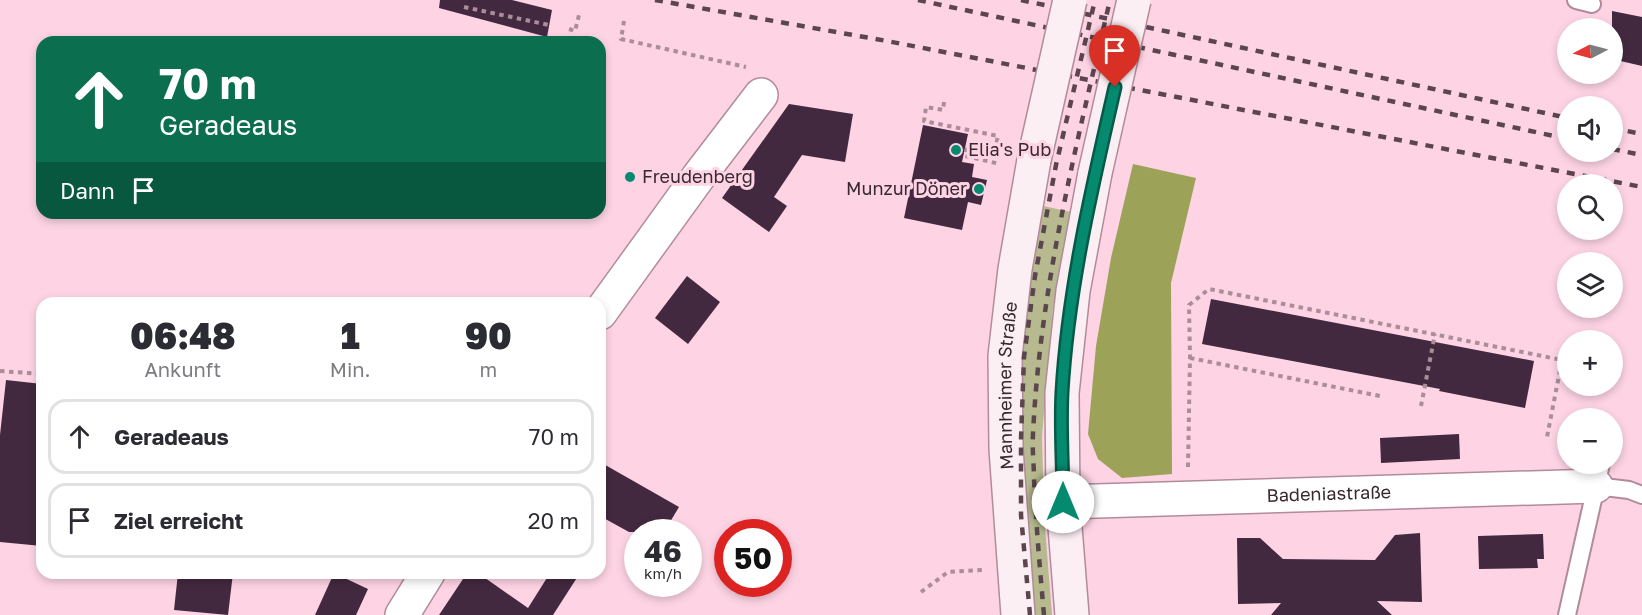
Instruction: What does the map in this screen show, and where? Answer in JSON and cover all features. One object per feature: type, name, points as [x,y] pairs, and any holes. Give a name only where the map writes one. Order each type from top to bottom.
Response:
[{"type":"main road","name":"Mannheimer Straße","points":[[1018,615],[1006,449],[1005,356],[1015,269],[1022,163],[1070,0]]},
{"type":"main road","points":[[1072,615],[1063,502],[1062,393],[1073,291],[1095,173],[1134,0]]},
{"type":"street","points":[[606,305],[699,176],[754,81]]},
{"type":"street","name":"Badeniastraße","points":[[1063,502],[1187,498],[1598,475]]},
{"type":"street","points":[[402,615],[424,579]]},
{"type":"lane","points":[[1567,615],[1598,475],[1642,495]]},
{"type":"path","points":[[464,7],[549,25]]},
{"type":"path","points":[[569,29],[575,31],[580,11]]},
{"type":"path","points":[[624,21],[621,39],[754,81]]},
{"type":"path","points":[[944,102],[943,110],[926,107],[924,121],[998,136],[995,150],[968,143],[965,156],[1022,163]]},
{"type":"path","points":[[1187,498],[1189,305],[1209,289],[1562,360],[1547,437]]},
{"type":"path","points":[[1421,406],[1435,333]]},
{"type":"path","points":[[1190,358],[1380,396]]},
{"type":"path","points":[[0,371],[36,374]]},
{"type":"path","points":[[921,592],[948,572],[983,570]]},
{"type":"green space","points":[[1133,164],[1196,178],[1171,283],[1172,474],[1122,478],[1098,459],[1088,434],[1096,346],[1111,258]]},
{"type":"green space","points":[[1039,205],[1071,212],[1053,307],[1042,436],[1044,514],[1052,615],[1024,615],[1017,356]]},
{"type":"building","points":[[440,0],[512,0],[552,10],[547,36],[543,36],[439,8]]},
{"type":"building","points":[[1612,11],[1642,17],[1642,66],[1623,62],[1623,18],[1612,18]]},
{"type":"building","points":[[789,104],[853,114],[845,162],[802,155],[774,197],[787,206],[769,232],[722,198]]},
{"type":"building","points":[[923,125],[968,134],[962,162],[974,164],[972,177],[987,180],[981,205],[968,202],[962,230],[904,218]]},
{"type":"building","points":[[687,276],[720,302],[688,344],[655,318]]},
{"type":"building","points":[[1211,299],[1534,361],[1525,408],[1439,391],[1440,389],[1202,344]]},
{"type":"building","points":[[6,380],[36,383],[36,545],[0,542],[0,435]]},
{"type":"building","points":[[1459,434],[1460,459],[1381,463],[1380,438]]},
{"type":"building","points":[[606,465],[679,507],[672,519],[624,519],[624,529],[606,519]]},
{"type":"building","points":[[1420,533],[1422,602],[1377,601],[1392,615],[1271,615],[1281,603],[1238,604],[1237,538],[1260,538],[1283,559],[1375,560],[1395,535]]},
{"type":"building","points":[[1543,534],[1544,559],[1537,559],[1538,568],[1479,569],[1478,536]]},
{"type":"building","points":[[177,579],[232,579],[228,615],[174,610]]},
{"type":"building","points":[[331,579],[347,579],[368,589],[356,615],[315,615]]},
{"type":"building","points":[[463,579],[487,579],[528,608],[546,579],[576,579],[553,615],[439,615]]},
{"type":"railway","points":[[655,0],[887,41],[1642,187]]},
{"type":"railway","points":[[918,0],[1557,137]]},
{"type":"railway","points":[[1021,0],[1557,116]]},
{"type":"railway","points":[[1030,615],[1021,515],[1024,357],[1035,276],[1056,165],[1095,0]]},
{"type":"railway","points":[[1044,615],[1033,451],[1037,379],[1043,324],[1062,215],[1110,0]]},
{"type":"railway","points":[[1623,130],[1642,134]]},
{"type":"railway","points":[[1623,151],[1642,155]]},
{"type":"place","name":"Elia's Pub","points":[[956,150]]},
{"type":"place","name":"Freudenberg","points":[[630,177]]},
{"type":"place","name":"Munzur Döner","points":[[979,189]]},
{"type":"route","points":[[1063,502],[1062,393],[1073,291],[1095,173],[1115,87]]}]
